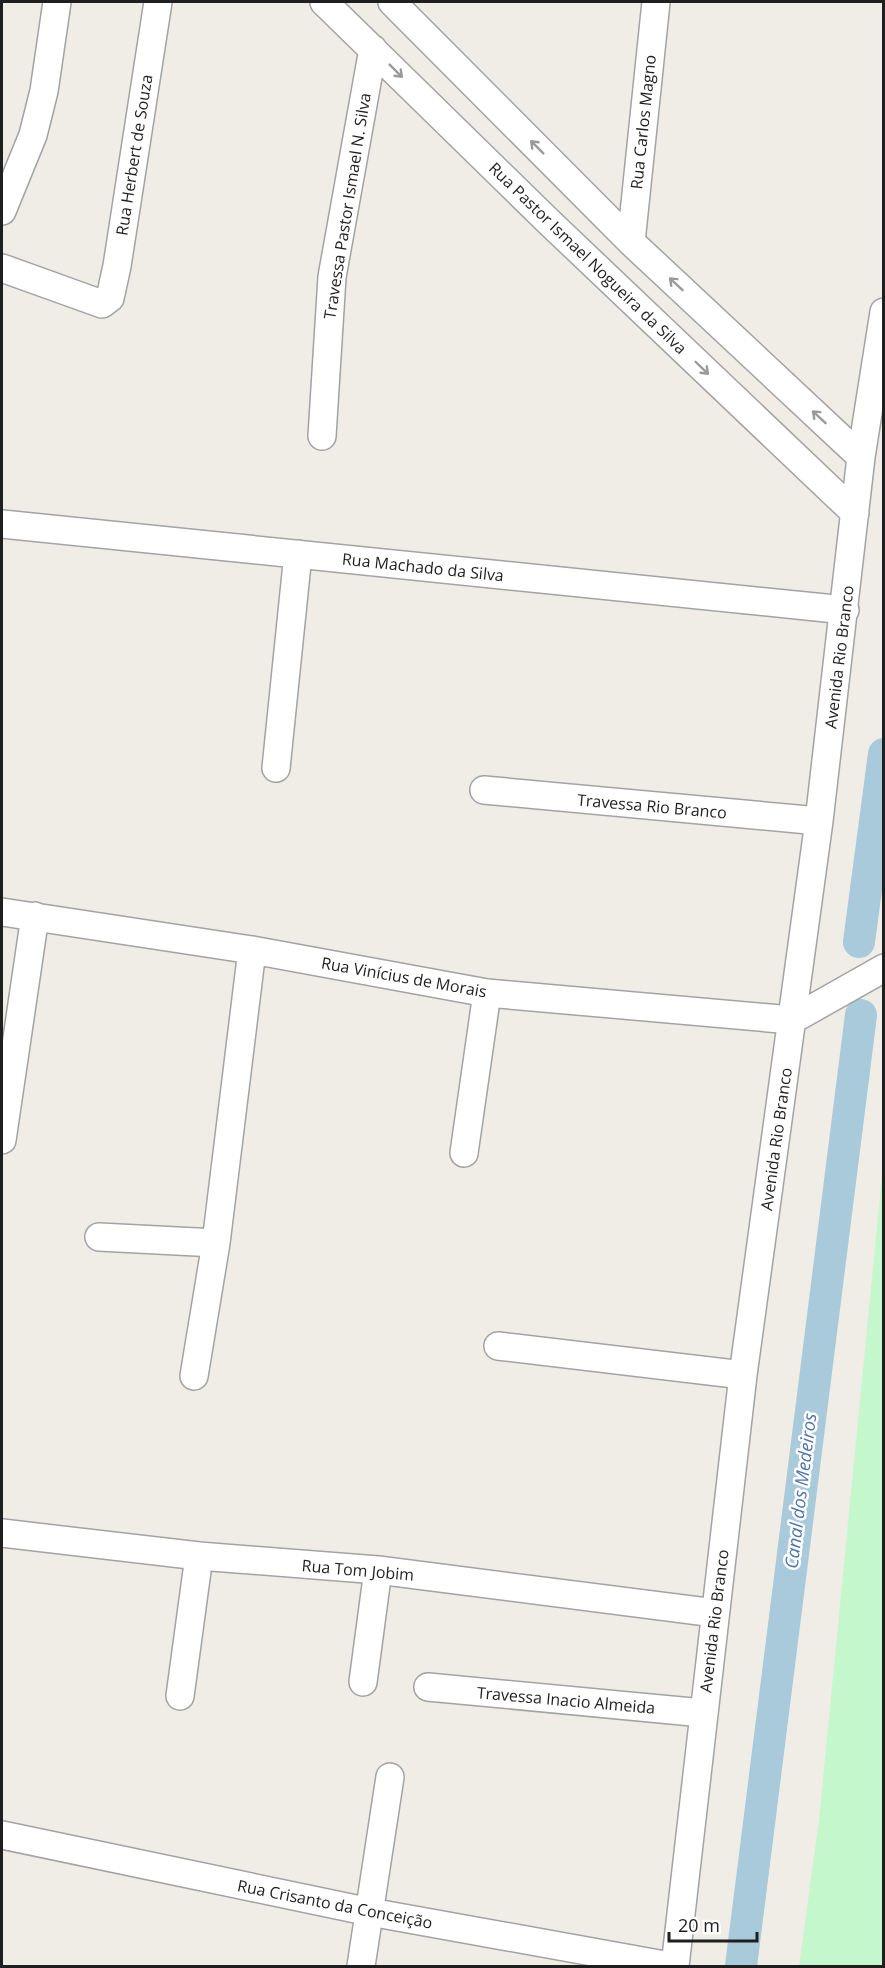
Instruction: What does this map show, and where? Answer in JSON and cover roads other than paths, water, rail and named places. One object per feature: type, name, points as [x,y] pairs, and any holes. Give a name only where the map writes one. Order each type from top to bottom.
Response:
[{"type":"street","points":[[2,211],[33,135],[44,91],[57,2]]},
{"type":"street","name":"Rua Herbert de Souza","points":[[2,268],[102,304],[110,298],[158,2]]},
{"type":"street","name":"Rua Pastor Ismael Nogueira da Silva","points":[[324,2],[558,231],[855,513]]},
{"type":"street","points":[[392,2],[631,242],[861,457]]},
{"type":"street","name":"Rua Carlos Magno","points":[[631,242],[656,2]]},
{"type":"street","name":"Travessa Pastor Ismael N. Silva","points":[[322,436],[332,277],[373,49]]},
{"type":"street","name":"Avenida Rio Branco","points":[[675,1966],[743,1375],[799,1015],[861,457],[884,312]]},
{"type":"street","name":"Rua Machado da Silva","points":[[2,524],[845,610]]},
{"type":"street","points":[[276,768],[298,554]]},
{"type":"street","name":"Travessa Rio Branco","points":[[484,790],[819,821]]},
{"type":"street","name":"Rua Vinícius de Morais","points":[[2,912],[252,950],[487,993],[799,1015]]},
{"type":"street","points":[[2,1140],[35,916]]},
{"type":"street","points":[[194,1377],[216,1243],[252,950]]},
{"type":"street","points":[[799,1015],[884,968]]},
{"type":"street","points":[[464,1153],[487,993]]},
{"type":"street","points":[[99,1237],[216,1243]]},
{"type":"street","points":[[498,1346],[743,1375]]},
{"type":"street","name":"Rua Tom Jobim","points":[[2,1533],[200,1556],[378,1570],[715,1612]]},
{"type":"street","points":[[180,1696],[200,1556]]},
{"type":"street","points":[[363,1682],[378,1570]]},
{"type":"street","name":"Travessa Inacio Almeida","points":[[428,1687],[704,1713]]},
{"type":"street","points":[[361,1966],[390,1777]]},
{"type":"street","name":"Rua Crisanto da Conceição","points":[[2,1835],[370,1912],[670,1966]]},
{"type":"waterway","name":"Canal dos Medeiros","points":[[859,942],[884,754]]},
{"type":"waterway","name":"Canal dos Medeiros","points":[[741,1966],[861,1015]]}]
